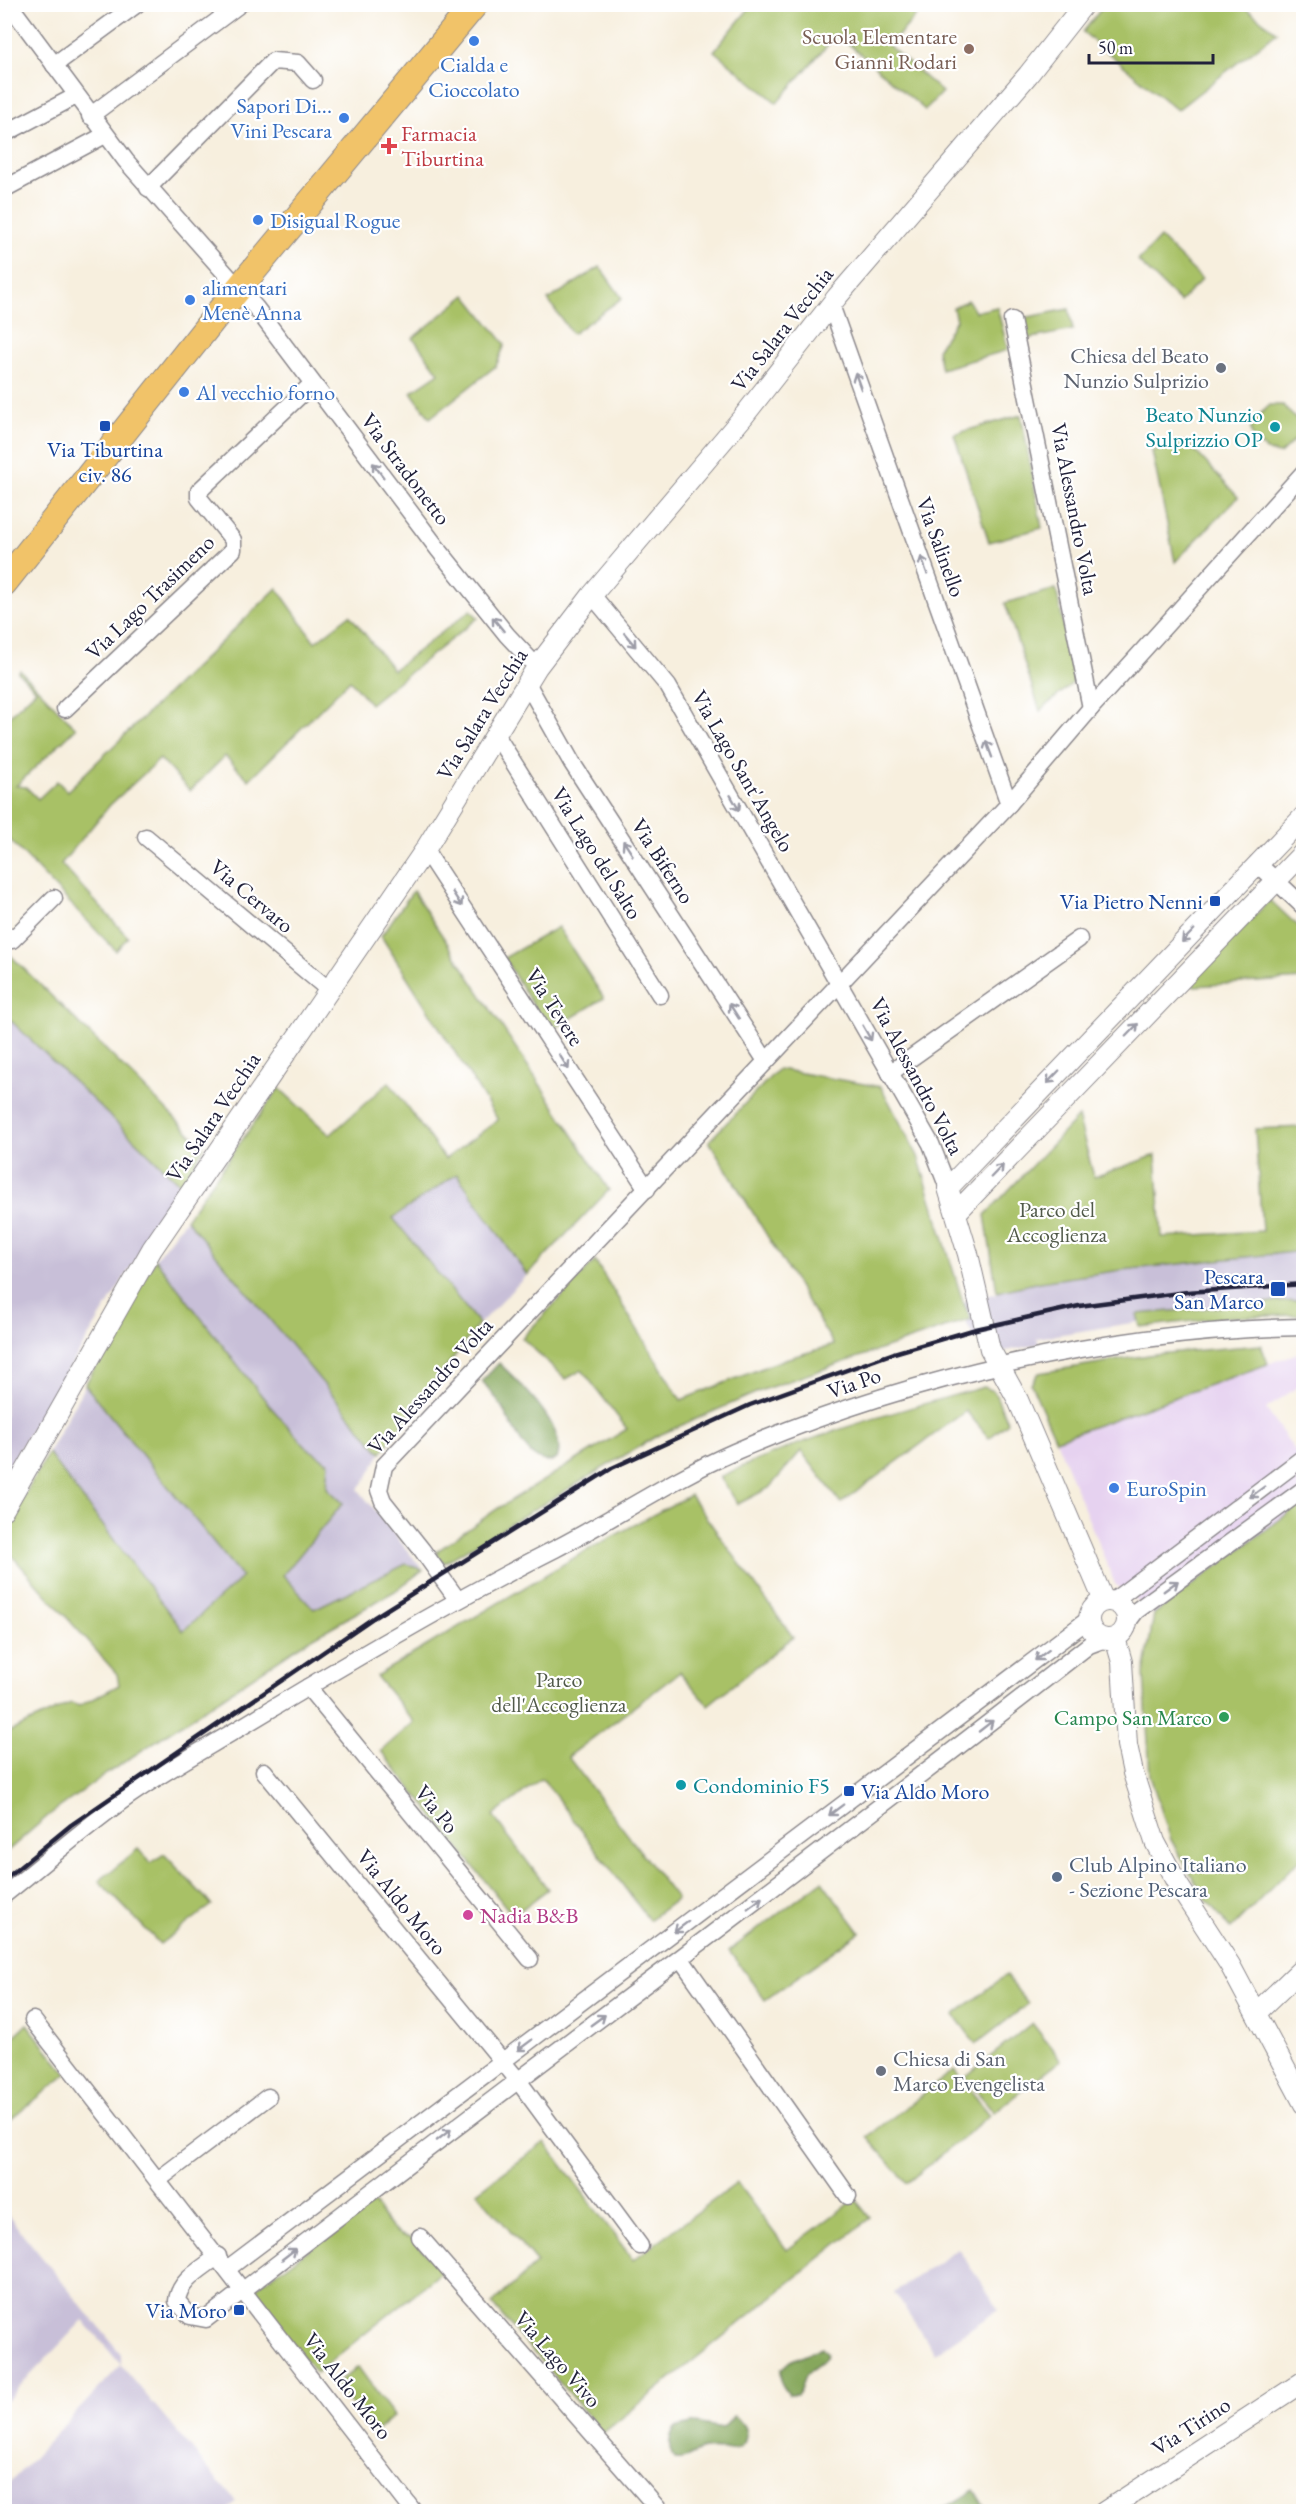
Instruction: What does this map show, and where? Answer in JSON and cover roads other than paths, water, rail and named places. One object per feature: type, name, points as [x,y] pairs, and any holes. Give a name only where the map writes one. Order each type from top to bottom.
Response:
[{"type":"main road","points":[[6,578],[237,290],[475,4]]},
{"type":"street","name":"Via Stradonetto","points":[[9,4],[90,116],[148,188],[274,330],[312,384],[438,549],[507,635],[532,675]]},
{"type":"street","points":[[54,65],[137,4]]},
{"type":"street","points":[[90,116],[240,4]]},
{"type":"street","name":"Via Salara Vecchia","points":[[4,1509],[152,1249],[425,850],[532,675],[592,595],[743,417],[831,305],[1028,75],[1084,4]]},
{"type":"street","points":[[148,188],[273,62],[298,63],[313,80]]},
{"type":"street","points":[[4,134],[76,96]]},
{"type":"street","points":[[4,189],[105,135]]},
{"type":"street","name":"Via Salinello","points":[[831,305],[1009,804]]},
{"type":"street","name":"Via Alessandro Volta","points":[[1012,320],[1091,708]]},
{"type":"street","name":"Via Lago Trasimeno","points":[[64,709],[233,550],[233,540],[199,498],[199,491],[312,384]]},
{"type":"street","name":"Via Alessandro Volta","points":[[456,1599],[422,1550],[383,1501],[379,1490],[384,1467],[647,1189],[838,982],[1009,804],[1091,708],[1304,472]]},
{"type":"street","name":"Via Lago Sant'Angelo","points":[[592,595],[668,686],[838,982]]},
{"type":"street","name":"Via Biferno","points":[[532,675],[572,763],[766,1061]]},
{"type":"street","name":"Via Lago del Salto","points":[[496,735],[660,995]]},
{"type":"street","points":[[948,1188],[1304,816]]},
{"type":"street","name":"Via Cervaro","points":[[146,837],[329,990]]},
{"type":"street","name":"Via Tevere","points":[[425,850],[647,1189]]},
{"type":"street","points":[[956,1213],[1304,852]]},
{"type":"street","points":[[1257,864],[1304,908]]},
{"type":"street","points":[[4,933],[12,940],[54,898]]},
{"type":"street","points":[[890,1072],[1079,939]]},
{"type":"street","name":"Via Alessandro Volta","points":[[838,982],[931,1144],[956,1213],[989,1344],[1001,1367]]},
{"type":"street","name":"Via Po","points":[[456,1599],[732,1453],[879,1396],[1095,1347],[1214,1332],[1304,1327]]},
{"type":"street","points":[[1001,1367],[1108,1601],[1126,1612],[1116,1634],[1122,1662],[1129,1755],[1155,1842],[1256,2013],[1304,2103]]},
{"type":"street","points":[[1116,1634],[1091,1630],[1089,1619],[1093,1607],[1108,1601],[1304,1457]]},
{"type":"street","points":[[1089,1619],[503,2062],[222,2262],[185,2281],[178,2290],[177,2301],[189,2316],[206,2319],[517,2079],[681,1959],[1091,1644],[1116,1634],[1136,1611],[1304,1489]]},
{"type":"street","points":[[4,1895],[129,1796],[456,1599]]},
{"type":"street","name":"Via Po","points":[[308,1687],[530,1959]]},
{"type":"street","name":"Via Aldo Moro","points":[[264,1771],[517,2079],[640,2246]]},
{"type":"street","points":[[681,1959],[848,2196]]},
{"type":"street","points":[[1256,2013],[1304,1967]]},
{"type":"street","name":"Via Aldo Moro","points":[[33,2020],[414,2511]]},
{"type":"street","points":[[158,2180],[268,2097]]},
{"type":"street","name":"Via Lago Vivo","points":[[420,2237],[660,2511]]},
{"type":"street","name":"Via Tirino","points":[[1104,2511],[1301,2388]]},
{"type":"railway","points":[[4,1880],[71,1825],[373,1618],[612,1468],[750,1405],[894,1353],[976,1329],[1079,1306],[1187,1292],[1304,1284]]},
{"type":"place","name":"Cialda e Cioccolato","points":[[474,41]]},
{"type":"place","name":"Scuola Elementare Gianni Rodari","points":[[969,49]]},
{"type":"place","name":"Sapori Di... Vini Pescara","points":[[344,118]]},
{"type":"place","name":"Farmacia Tiburtina","points":[[389,146]]},
{"type":"place","name":"Disigual Rogue","points":[[258,220]]},
{"type":"place","name":"alimentari Menè Anna","points":[[190,300]]},
{"type":"place","name":"Chiesa del Beato Nunzio Sulprizio","points":[[1221,368]]},
{"type":"place","name":"Al vecchio forno","points":[[184,392]]},
{"type":"place","name":"Via Tiburtina civ. 86","points":[[105,426]]},
{"type":"place","name":"Beato Nunzio Sulprizzio OP","points":[[1275,427]]},
{"type":"place","name":"Via Pietro Nenni","points":[[1215,901]]},
{"type":"place","name":"Pescara San Marco","points":[[1278,1289]]},
{"type":"place","name":"EuroSpin","points":[[1114,1488]]},
{"type":"place","name":"Campo San Marco","points":[[1224,1717]]},
{"type":"place","name":"Condominio F5","points":[[681,1785]]},
{"type":"place","name":"Via Aldo Moro","points":[[849,1791]]},
{"type":"place","name":"Club Alpino Italiano - Sezione Pescara","points":[[1057,1877]]},
{"type":"place","name":"Nadia B&B","points":[[468,1915]]},
{"type":"place","name":"Chiesa di San Marco Evengelista","points":[[881,2071]]},
{"type":"place","name":"Via Moro","points":[[239,2310]]},
{"type":"park label","name":"Parco del Accoglienza","points":[[1057,1222]]},
{"type":"park label","name":"Parco dell'Accoglienza","points":[[559,1692]]}]
